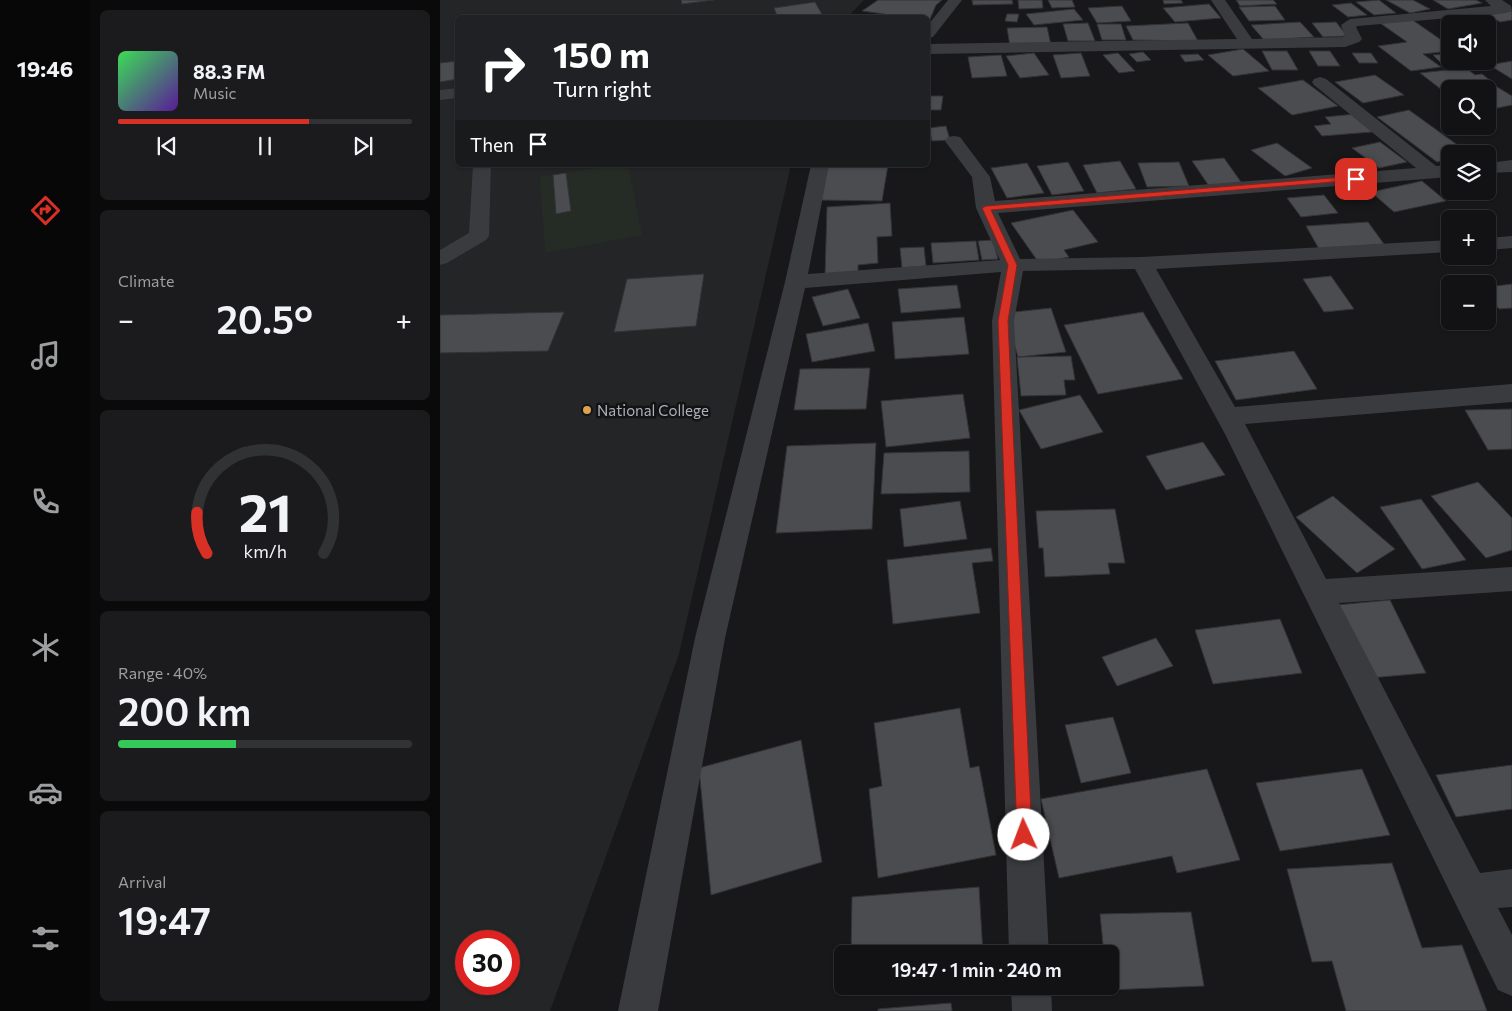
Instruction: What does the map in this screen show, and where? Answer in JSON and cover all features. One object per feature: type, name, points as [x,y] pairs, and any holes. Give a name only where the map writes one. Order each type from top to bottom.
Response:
[{"type":"street","points":[[930,31],[955,0]]},
{"type":"street","points":[[1218,0],[1248,44]]},
{"type":"street","points":[[1492,0],[1509,9]]},
{"type":"street","points":[[930,49],[1345,42],[1354,39],[1348,25],[1355,22],[1509,9]]},
{"type":"street","points":[[1320,82],[1441,171]]},
{"type":"street","points":[[440,95],[455,93]]},
{"type":"street","points":[[954,141],[982,177],[986,208],[1013,265],[1003,321],[1029,945]]},
{"type":"street","points":[[1496,167],[1512,166]]},
{"type":"street","points":[[440,259],[479,236],[482,167]]},
{"type":"street","points":[[638,1011],[710,638],[796,282],[820,167]]},
{"type":"street","points":[[986,208],[1441,172]]},
{"type":"street","points":[[1496,244],[1512,243]]},
{"type":"street","points":[[796,282],[1013,265],[1142,263],[1441,246]]},
{"type":"street","points":[[1142,263],[1228,416],[1512,976]]},
{"type":"street","points":[[1228,416],[1512,393]]},
{"type":"street","points":[[1318,592],[1512,579]]},
{"type":"street","points":[[1470,893],[1512,888]]},
{"type":"street","points":[[1031,995],[1032,1011]]},
{"type":"shaded area","name":"National College","points":[[440,0],[864,0],[850,15],[455,15],[455,167],[791,167],[679,654],[550,1011],[440,1011]]},
{"type":"shaded area","points":[[602,167],[628,167],[642,235],[545,253],[540,177]]},
{"type":"building","points":[[681,0],[714,0],[682,4]]},
{"type":"building","points":[[878,0],[942,0],[936,5],[930,19],[930,15],[883,15],[862,11]]},
{"type":"building","points":[[972,0],[1012,0],[1013,4],[973,5]]},
{"type":"building","points":[[1018,0],[1042,0],[1043,8],[1019,9]]},
{"type":"building","points":[[1048,0],[1072,0],[1075,7],[1052,8]]},
{"type":"building","points":[[1163,0],[1181,0],[1183,3],[1164,4]]},
{"type":"building","points":[[1236,0],[1273,0],[1277,4],[1240,6]]},
{"type":"building","points":[[1379,0],[1396,13],[1374,15],[1356,2]]},
{"type":"building","points":[[1386,0],[1413,0],[1430,9],[1410,13]]},
{"type":"building","points":[[1433,0],[1476,0],[1482,3],[1448,9]]},
{"type":"building","points":[[815,2],[822,15],[777,15],[774,8]]},
{"type":"building","points":[[1351,3],[1367,15],[1348,17],[1332,5]]},
{"type":"building","points":[[1209,4],[1221,18],[1175,22],[1163,8]]},
{"type":"building","points":[[1122,6],[1131,21],[1097,23],[1088,8]]},
{"type":"building","points":[[1275,6],[1285,20],[1249,21],[1239,7]]},
{"type":"building","points":[[1074,9],[1083,20],[1034,25],[1026,14]]},
{"type":"building","points":[[1512,11],[1512,20],[1500,22],[1496,20],[1496,15],[1487,15]]},
{"type":"building","points":[[1007,14],[1019,14],[1017,22],[1005,21]]},
{"type":"building","points":[[1411,19],[1441,40],[1441,52],[1423,54],[1441,67],[1411,71],[1378,46],[1407,42],[1380,23]]},
{"type":"building","points":[[1300,22],[1314,37],[1264,40],[1251,25]]},
{"type":"building","points":[[1336,22],[1347,36],[1323,37],[1312,23]]},
{"type":"building","points":[[1088,23],[1095,41],[1068,41],[1063,24]]},
{"type":"building","points":[[1188,23],[1198,41],[1133,40],[1126,26]]},
{"type":"building","points":[[1097,24],[1121,24],[1126,40],[1102,40]]},
{"type":"building","points":[[1047,27],[1051,45],[1010,46],[1007,28]]},
{"type":"building","points":[[1243,49],[1269,71],[1233,76],[1208,55]]},
{"type":"building","points":[[1262,51],[1287,51],[1298,70],[1272,70]]},
{"type":"building","points":[[1309,51],[1330,51],[1340,66],[1318,66]]},
{"type":"building","points":[[1143,52],[1151,60],[1137,62],[1129,54]]},
{"type":"building","points":[[1034,53],[1049,75],[1020,78],[1006,56]]},
{"type":"building","points":[[1081,53],[1090,76],[1061,78],[1053,55]]},
{"type":"building","points":[[1118,53],[1135,71],[1119,73],[1103,55]]},
{"type":"building","points":[[1352,53],[1371,53],[1378,63],[1359,63]]},
{"type":"building","points":[[1198,54],[1204,60],[1185,62],[1180,55]]},
{"type":"building","points":[[1001,55],[1007,76],[972,78],[968,57]]},
{"type":"building","points":[[1433,55],[1441,55],[1441,63]]},
{"type":"building","points":[[455,61],[455,80],[440,82],[440,63]]},
{"type":"building","points":[[1512,61],[1512,79],[1496,69],[1496,64]]},
{"type":"building","points":[[1469,70],[1475,75],[1482,74],[1490,80],[1441,80],[1441,89],[1420,73]]},
{"type":"building","points":[[1375,75],[1404,95],[1363,103],[1335,82]]},
{"type":"building","points":[[1303,80],[1338,106],[1292,115],[1258,88]]},
{"type":"building","points":[[1496,86],[1512,96],[1512,105],[1496,108]]},
{"type":"building","points":[[930,96],[943,96],[941,110],[930,110]]},
{"type":"building","points":[[1409,110],[1441,133],[1441,135],[1458,145],[1441,145],[1441,161],[1437,162],[1377,117]]},
{"type":"building","points":[[1356,114],[1372,132],[1322,136],[1314,126],[1331,124],[1325,117]]},
{"type":"building","points":[[946,126],[950,140],[932,141],[930,128]]},
{"type":"building","points":[[1380,142],[1407,162],[1379,168],[1352,148]]},
{"type":"building","points":[[1277,143],[1312,168],[1285,176],[1251,150]]},
{"type":"building","points":[[1224,158],[1241,182],[1209,186],[1192,161]]},
{"type":"building","points":[[1120,161],[1136,189],[1097,193],[1083,165]]},
{"type":"building","points":[[1068,162],[1084,191],[1052,195],[1037,166]]},
{"type":"building","points":[[1179,162],[1189,186],[1147,187],[1138,163]]},
{"type":"building","points":[[1027,163],[1044,193],[1007,198],[991,168]]},
{"type":"building","points":[[826,167],[888,167],[882,201],[817,200]]},
{"type":"building","points":[[566,173],[571,211],[556,214],[553,175]]},
{"type":"building","points":[[1422,181],[1441,197],[1441,200],[1446,201],[1394,212],[1371,192]]},
{"type":"building","points":[[1324,195],[1338,213],[1301,217],[1287,198]]},
{"type":"building","points":[[890,203],[892,236],[877,237],[878,263],[858,265],[858,274],[825,276],[827,207]]},
{"type":"building","points":[[1073,210],[1098,242],[1064,250],[1069,257],[1039,263],[1011,223]]},
{"type":"building","points":[[1368,222],[1384,244],[1319,249],[1306,226]]},
{"type":"building","points":[[993,240],[998,259],[982,260],[978,241]]},
{"type":"building","points":[[976,241],[979,260],[933,263],[931,243]]},
{"type":"building","points":[[924,247],[926,266],[902,268],[900,248]]},
{"type":"building","points":[[704,274],[696,326],[614,332],[627,279]]},
{"type":"building","points":[[1331,276],[1354,309],[1324,312],[1303,279]]},
{"type":"building","points":[[1512,284],[1512,308],[1499,309],[1496,305],[1496,286]]},
{"type":"building","points":[[957,285],[961,308],[901,313],[898,289]]},
{"type":"building","points":[[848,289],[860,318],[823,326],[812,297]]},
{"type":"building","points":[[1051,308],[1066,352],[1018,357],[1005,313]]},
{"type":"building","points":[[564,312],[548,351],[440,353],[440,315]]},
{"type":"building","points":[[1143,312],[1183,379],[1098,394],[1064,325]]},
{"type":"building","points":[[964,317],[969,354],[895,359],[892,322]]},
{"type":"building","points":[[868,323],[875,351],[812,362],[806,334]]},
{"type":"building","points":[[1294,351],[1317,389],[1236,400],[1215,361]]},
{"type":"building","points":[[1071,356],[1075,380],[1064,380],[1066,395],[1021,396],[1017,357]]},
{"type":"building","points":[[870,368],[866,409],[794,410],[800,369]]},
{"type":"building","points":[[963,394],[970,438],[886,447],[881,401]]},
{"type":"building","points":[[1080,395],[1103,432],[1041,449],[1019,410]]},
{"type":"building","points":[[1512,409],[1512,449],[1488,450],[1465,410]]},
{"type":"building","points":[[1203,442],[1225,475],[1166,490],[1146,456]]},
{"type":"building","points":[[876,443],[872,529],[776,533],[787,446]]},
{"type":"building","points":[[969,451],[970,492],[881,494],[884,453]]},
{"type":"building","points":[[1478,482],[1512,518],[1512,550],[1486,558],[1431,496]]},
{"type":"building","points":[[1333,496],[1395,549],[1357,573],[1296,517]]},
{"type":"building","points":[[1421,499],[1466,560],[1422,569],[1380,507]]},
{"type":"building","points":[[960,501],[967,539],[904,547],[900,509]]},
{"type":"building","points":[[1115,509],[1125,563],[1108,563],[1110,574],[1045,577],[1043,548],[1039,548],[1036,511]]},
{"type":"building","points":[[991,548],[993,561],[972,563],[980,613],[893,624],[887,560]]},
{"type":"building","points":[[1390,600],[1426,673],[1370,678],[1337,605]]},
{"type":"building","points":[[1280,619],[1302,673],[1213,684],[1195,630]]},
{"type":"building","points":[[1156,638],[1173,666],[1117,686],[1102,657]]},
{"type":"building","points":[[960,708],[970,768],[979,766],[996,855],[878,878],[869,789],[882,786],[874,723]]},
{"type":"building","points":[[1113,717],[1131,773],[1081,783],[1065,725]]},
{"type":"building","points":[[801,740],[822,862],[711,895],[699,768]]},
{"type":"building","points":[[1512,765],[1512,809],[1456,817],[1436,775]]},
{"type":"building","points":[[1207,769],[1240,860],[1177,873],[1172,856],[1059,878],[1041,799]]},
{"type":"building","points":[[1362,769],[1390,835],[1280,851],[1256,783]]},
{"type":"building","points":[[1392,863],[1422,948],[1462,945],[1487,1011],[1346,1011],[1332,961],[1312,962],[1287,869]]},
{"type":"building","points":[[979,887],[982,945],[851,945],[852,897]]},
{"type":"building","points":[[1191,912],[1204,986],[1119,990],[1119,945],[1103,945],[1100,914]]},
{"type":"building","points":[[951,1003],[952,1011],[878,1011],[878,1009]]},
{"type":"place","name":"National College","points":[[587,410]]},
{"type":"route","points":[[1024,835],[1003,321],[1013,265],[986,208],[1356,179]]}]
